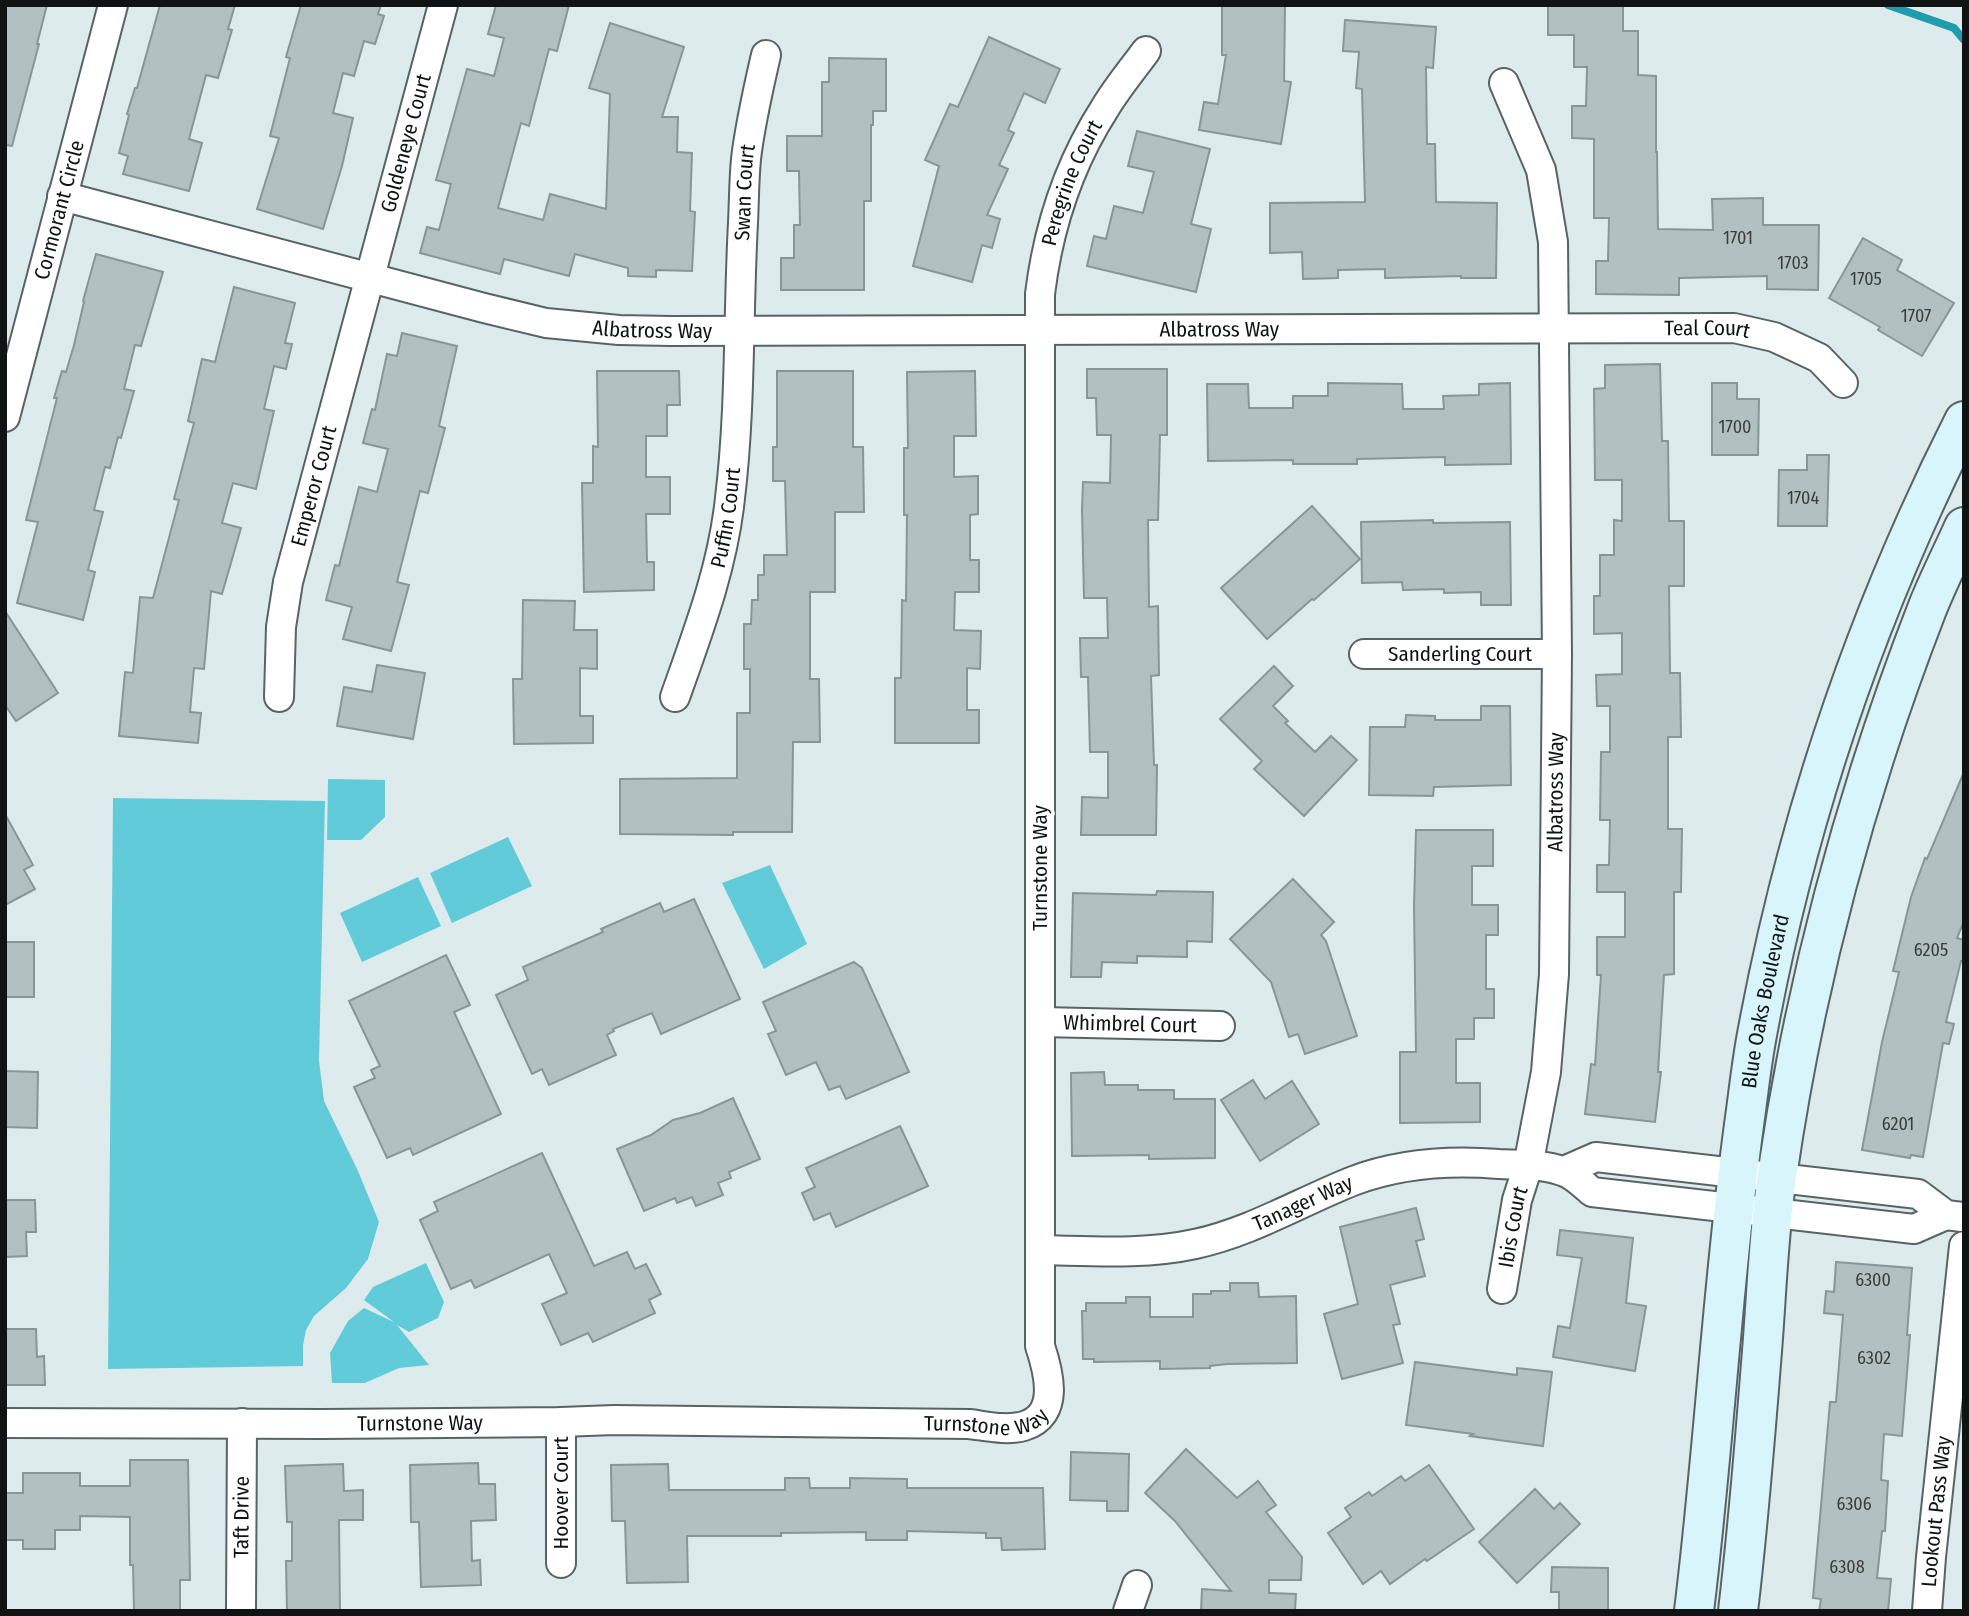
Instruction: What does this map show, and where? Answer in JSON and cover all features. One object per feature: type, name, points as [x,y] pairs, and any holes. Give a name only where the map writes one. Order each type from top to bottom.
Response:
[{"type":"main road","name":"Blue Oaks Boulevard","points":[[1694,1611],[1735,1191],[1755,1042],[1772,960],[1802,838],[1842,713],[1886,590],[1964,421]]},
{"type":"main road","name":"Blue Oaks Boulevard","points":[[1738,1611],[1775,1195],[1802,1028],[1856,816],[1884,727],[1924,619],[1964,527]]},
{"type":"street","name":"Cormorant Circle","points":[[5,417],[113,5]]},
{"type":"street","name":"Goldeneye Court","points":[[370,279],[443,5]]},
{"type":"street","name":"Peregrine Court","points":[[1039,328],[1044,259],[1050,232],[1072,171],[1103,109],[1146,51]]},
{"type":"street","name":"Swan Court","points":[[740,331],[739,299],[746,161],[752,117],[766,55]]},
{"type":"street","points":[[1504,83],[1541,170],[1553,242],[1554,328]]},
{"type":"street","name":"Albatross Way","points":[[62,196],[370,279],[546,323],[619,330],[1554,328],[1557,654],[1554,974],[1546,1072],[1528,1166]]},
{"type":"street","name":"Emperor Court","points":[[279,697],[281,627],[288,582],[370,279]]},
{"type":"street","name":"Turnstone Way","points":[[5,1423],[614,1420],[969,1424],[1007,1427],[1023,1426],[1038,1419],[1047,1406],[1050,1387],[1040,1346],[1039,328]]},
{"type":"street","name":"Teal Court","points":[[1554,328],[1734,328],[1774,337],[1819,358],[1843,383]]},
{"type":"street","name":"Puffin Court","points":[[675,697],[702,623],[718,567],[730,499],[740,331]]},
{"type":"street","name":"Sanderling Court","points":[[1364,654],[1557,654]]},
{"type":"street","name":"Whimbrel Court","points":[[1041,1021],[1220,1026]]},
{"type":"street","name":"Tanager Way","points":[[1041,1250],[1149,1250],[1195,1244],[1240,1232],[1355,1180],[1396,1168],[1436,1162],[1479,1162],[1564,1171],[1597,1157],[1735,1191],[1775,1195],[1914,1229],[1955,1216]]},
{"type":"street","name":"Ibis Court","points":[[1502,1289],[1517,1200],[1528,1166]]},
{"type":"street","name":"Lookout Pass Way","points":[[1927,1611],[1964,1246]]},
{"type":"street","name":"Hoover Court","points":[[561,1422],[561,1563]]},
{"type":"street","name":"Taft Drive","points":[[241,1611],[242,1423]]},
{"type":"shaded area","points":[[328,779],[385,780],[385,817],[361,840],[327,840]]},
{"type":"shaded area","points":[[113,798],[325,801],[319,1061],[324,1101],[379,1222],[368,1259],[346,1288],[314,1316],[306,1330],[303,1366],[108,1369]]},
{"type":"shaded area","points":[[508,837],[532,886],[452,923],[430,873]]},
{"type":"shaded area","points":[[770,865],[807,944],[764,969],[722,883]]},
{"type":"shaded area","points":[[418,877],[441,926],[362,962],[340,913]]},
{"type":"shaded area","points":[[426,1263],[444,1302],[438,1318],[409,1332],[397,1325],[429,1365],[399,1368],[365,1383],[332,1383],[330,1353],[348,1321],[364,1308],[394,1322],[364,1300],[373,1287]]},
{"type":"building","points":[[5,5],[47,5],[12,146],[5,145]]},
{"type":"building","points":[[160,5],[235,5],[228,29],[232,30],[218,78],[206,75],[189,139],[202,143],[189,191],[123,174],[128,156],[119,153],[129,115],[127,114]]},
{"type":"building","points":[[301,5],[381,5],[378,14],[384,16],[375,44],[364,41],[354,76],[343,73],[333,113],[353,118],[323,229],[257,209],[279,138],[270,136],[290,58],[286,57]]},
{"type":"building","points":[[496,5],[569,5],[557,51],[549,49],[529,126],[521,123],[498,208],[543,220],[550,194],[606,209],[610,94],[589,88],[610,23],[684,47],[662,117],[678,117],[677,152],[692,153],[690,211],[695,212],[692,271],[656,270],[656,277],[628,276],[628,268],[575,254],[569,276],[504,259],[500,274],[420,253],[427,227],[439,230],[451,184],[436,180],[467,69],[494,76],[504,38],[488,34]]},
{"type":"building","points":[[1222,5],[1285,5],[1284,81],[1291,82],[1281,144],[1199,130],[1204,102],[1218,104],[1226,55],[1222,55]]},
{"type":"building","points":[[1548,5],[1623,5],[1623,31],[1638,31],[1638,75],[1656,76],[1658,229],[1713,230],[1712,199],[1763,198],[1763,225],[1819,225],[1818,290],[1767,289],[1767,276],[1679,278],[1679,295],[1596,294],[1596,261],[1608,261],[1609,218],[1594,218],[1594,139],[1572,138],[1572,106],[1586,106],[1587,67],[1574,67],[1574,35],[1548,35]]},
{"type":"building","points":[[1345,20],[1436,27],[1433,68],[1426,67],[1427,144],[1435,144],[1436,202],[1497,203],[1496,278],[1385,278],[1385,269],[1338,270],[1338,278],[1303,279],[1302,252],[1270,253],[1270,203],[1365,202],[1362,89],[1356,88],[1359,52],[1343,51]]},
{"type":"building","points":[[989,37],[1060,69],[1045,103],[1024,93],[1008,130],[1014,133],[999,165],[1008,169],[987,215],[1000,219],[992,248],[982,245],[972,282],[913,266],[939,166],[925,160],[950,104],[958,107]]},
{"type":"building","points":[[829,58],[886,59],[886,111],[873,111],[871,125],[871,201],[864,201],[864,290],[781,290],[781,258],[794,258],[794,225],[800,225],[799,171],[787,171],[787,136],[822,136],[822,82],[829,82]]},
{"type":"building","points":[[1137,131],[1210,149],[1191,224],[1211,229],[1196,292],[1087,266],[1094,236],[1106,239],[1114,206],[1143,213],[1154,172],[1128,166]]},
{"type":"building","points":[[1863,238],[1902,260],[1897,270],[1954,303],[1922,356],[1878,330],[1880,327],[1829,298]]},
{"type":"building","points":[[96,254],[163,272],[141,346],[135,345],[124,389],[134,391],[110,468],[105,467],[94,510],[103,512],[88,570],[95,572],[83,620],[17,603],[38,522],[26,520],[57,398],[54,398],[74,345]]},
{"type":"building","points":[[234,287],[295,303],[285,343],[292,344],[286,369],[274,366],[264,409],[274,411],[256,489],[233,483],[222,523],[241,528],[222,594],[211,591],[204,669],[194,668],[190,712],[201,713],[198,743],[119,736],[125,672],[133,673],[140,597],[153,598],[179,500],[174,499],[194,423],[188,421],[202,359],[215,362]]},
{"type":"building","points":[[402,333],[457,346],[439,426],[445,428],[428,493],[420,491],[397,582],[409,585],[391,651],[343,639],[352,607],[326,600],[335,565],[339,566],[359,487],[377,492],[388,449],[363,443],[372,409],[375,410],[387,354],[397,356]]},
{"type":"building","points":[[1660,364],[1662,441],[1668,441],[1669,521],[1684,521],[1684,586],[1669,586],[1670,673],[1680,673],[1681,737],[1668,737],[1668,829],[1682,829],[1681,892],[1674,892],[1674,974],[1664,975],[1658,1072],[1661,1072],[1655,1122],[1585,1114],[1591,1064],[1595,1065],[1601,975],[1597,975],[1597,937],[1625,937],[1625,892],[1597,892],[1597,865],[1609,865],[1610,820],[1600,820],[1601,752],[1610,752],[1610,706],[1597,706],[1596,675],[1622,674],[1622,633],[1594,634],[1594,596],[1600,596],[1600,555],[1614,555],[1614,520],[1622,521],[1622,480],[1595,480],[1594,389],[1605,388],[1605,365]]},
{"type":"building","points":[[1087,369],[1167,369],[1167,435],[1160,435],[1158,520],[1148,520],[1149,607],[1158,606],[1159,675],[1151,676],[1154,765],[1157,765],[1156,835],[1081,835],[1082,797],[1108,798],[1108,752],[1090,752],[1088,677],[1081,677],[1080,638],[1108,638],[1107,598],[1084,598],[1083,482],[1110,483],[1111,435],[1097,435],[1096,398],[1087,398]]},
{"type":"building","points":[[597,371],[679,371],[680,405],[667,405],[667,436],[646,436],[646,477],[670,477],[670,514],[646,514],[647,562],[654,562],[654,590],[584,592],[582,483],[593,483],[593,446],[598,447]]},
{"type":"building","points":[[777,371],[853,371],[853,447],[863,447],[864,512],[835,512],[835,592],[810,592],[810,679],[819,679],[820,742],[793,742],[792,832],[733,832],[733,835],[620,834],[620,779],[737,778],[737,713],[750,713],[750,669],[744,669],[744,624],[751,624],[752,600],[758,600],[758,575],[764,575],[764,555],[787,555],[785,481],[773,481],[773,447],[777,447]]},
{"type":"building","points":[[975,371],[976,436],[954,436],[954,477],[978,476],[978,514],[970,515],[970,560],[979,560],[979,592],[955,592],[954,630],[981,631],[980,669],[967,668],[967,710],[979,710],[979,743],[895,743],[895,678],[901,678],[902,600],[906,601],[907,515],[904,515],[904,448],[908,448],[907,372]]},
{"type":"building","points":[[1328,383],[1402,384],[1403,409],[1444,409],[1443,396],[1479,395],[1479,384],[1510,383],[1511,464],[1445,465],[1445,457],[1357,459],[1357,464],[1293,464],[1293,460],[1208,461],[1207,384],[1248,384],[1249,408],[1293,408],[1293,396],[1328,396]]},
{"type":"building","points":[[1712,383],[1737,383],[1737,399],[1759,399],[1758,455],[1712,455]]},
{"type":"building","points":[[1807,455],[1829,455],[1827,526],[1778,526],[1779,470],[1807,470]]},
{"type":"building","points":[[1312,506],[1360,559],[1267,639],[1221,588]]},
{"type":"building","points":[[1433,520],[1433,523],[1510,522],[1511,605],[1481,605],[1481,592],[1403,590],[1402,582],[1362,583],[1361,522]]},
{"type":"building","points":[[523,600],[575,601],[574,630],[597,630],[597,669],[580,668],[580,716],[593,716],[593,743],[514,744],[513,679],[522,679]]},
{"type":"building","points":[[5,611],[58,693],[16,721],[5,705]]},
{"type":"building","points":[[377,665],[425,673],[413,739],[337,726],[344,687],[372,692]]},
{"type":"building","points":[[1274,666],[1293,686],[1273,706],[1288,721],[1285,723],[1315,752],[1331,736],[1357,760],[1304,816],[1254,769],[1262,761],[1220,719]]},
{"type":"building","points":[[1481,706],[1510,706],[1511,785],[1434,787],[1433,796],[1369,795],[1370,727],[1405,727],[1406,715],[1435,716],[1435,720],[1481,720]]},
{"type":"building","points":[[1964,772],[1964,921],[1957,938],[1964,940],[1964,961],[1961,961],[1946,1022],[1954,1024],[1949,1044],[1943,1043],[1923,1157],[1911,1155],[1910,1158],[1862,1150],[1882,1042],[1899,972],[1893,971],[1911,897],[1925,858],[1927,859]]},
{"type":"building","points":[[5,814],[33,865],[24,870],[35,889],[5,905]]},
{"type":"building","points":[[1416,830],[1493,830],[1493,866],[1472,866],[1472,905],[1498,905],[1498,935],[1486,935],[1486,989],[1494,989],[1494,1018],[1474,1018],[1474,1039],[1456,1039],[1456,1083],[1480,1083],[1480,1122],[1400,1123],[1400,1052],[1416,1052]]},
{"type":"building","points":[[1293,879],[1334,922],[1321,935],[1326,941],[1357,1036],[1305,1054],[1298,1034],[1289,1037],[1271,982],[1230,939]]},
{"type":"building","points":[[1157,891],[1213,892],[1212,942],[1187,941],[1187,957],[1137,956],[1137,963],[1102,962],[1101,977],[1071,977],[1073,893],[1156,895]]},
{"type":"building","points":[[694,899],[740,999],[661,1034],[652,1013],[613,1029],[614,1031],[607,1035],[616,1055],[549,1085],[542,1069],[532,1074],[496,995],[528,980],[523,967],[603,932],[601,929],[660,903],[664,912]]},
{"type":"building","points":[[5,942],[34,942],[34,997],[5,997]]},
{"type":"building","points":[[446,955],[470,1005],[454,1012],[501,1114],[413,1155],[410,1148],[387,1158],[354,1087],[375,1078],[371,1070],[380,1066],[349,1001]]},
{"type":"building","points":[[854,962],[862,968],[909,1072],[846,1099],[840,1086],[829,1090],[816,1062],[786,1075],[768,1034],[776,1031],[763,1002]]},
{"type":"building","points":[[5,1071],[38,1072],[37,1128],[5,1127]]},
{"type":"building","points":[[1104,1072],[1105,1085],[1138,1085],[1138,1090],[1174,1090],[1174,1099],[1215,1099],[1215,1158],[1072,1156],[1071,1073]]},
{"type":"building","points":[[1253,1080],[1265,1099],[1292,1081],[1319,1124],[1260,1161],[1221,1100]]},
{"type":"building","points":[[733,1098],[760,1159],[729,1172],[731,1178],[718,1183],[723,1195],[696,1206],[692,1197],[677,1203],[675,1198],[644,1211],[617,1149],[651,1135],[673,1120],[700,1113]]},
{"type":"building","points":[[900,1126],[928,1186],[836,1227],[830,1213],[814,1220],[802,1193],[815,1187],[806,1168]]},
{"type":"building","points":[[542,1153],[594,1266],[627,1252],[635,1269],[646,1264],[661,1294],[649,1300],[655,1313],[593,1342],[588,1333],[561,1345],[542,1304],[567,1293],[549,1254],[475,1288],[471,1280],[451,1289],[420,1220],[438,1211],[434,1202]]},
{"type":"building","points":[[5,1200],[35,1200],[36,1232],[26,1232],[27,1256],[5,1257]]},
{"type":"building","points":[[1416,1208],[1424,1239],[1416,1241],[1425,1276],[1390,1285],[1400,1324],[1393,1325],[1403,1363],[1342,1379],[1324,1314],[1358,1304],[1340,1227]]},
{"type":"building","points":[[1560,1230],[1633,1238],[1626,1303],[1646,1306],[1635,1371],[1553,1357],[1558,1326],[1570,1328],[1582,1258],[1557,1255]]},
{"type":"building","points":[[1836,1262],[1912,1268],[1902,1436],[1884,1434],[1881,1480],[1888,1481],[1885,1531],[1882,1531],[1877,1578],[1891,1579],[1888,1611],[1819,1611],[1821,1599],[1813,1598],[1830,1402],[1836,1402],[1843,1315],[1824,1313],[1826,1291],[1834,1292]]},
{"type":"building","points":[[1230,1283],[1258,1283],[1259,1297],[1296,1296],[1297,1363],[1160,1369],[1160,1361],[1094,1362],[1094,1359],[1083,1359],[1082,1311],[1086,1311],[1086,1303],[1126,1303],[1126,1297],[1150,1297],[1150,1317],[1193,1317],[1193,1294],[1230,1291]]},
{"type":"building","points":[[5,1329],[36,1329],[37,1357],[44,1356],[45,1385],[5,1385]]},
{"type":"building","points":[[1415,1362],[1517,1375],[1517,1368],[1552,1372],[1543,1446],[1406,1425]]},
{"type":"building","points":[[1186,1449],[1237,1498],[1258,1481],[1276,1505],[1266,1512],[1302,1557],[1301,1580],[1269,1580],[1269,1593],[1296,1594],[1295,1611],[1201,1611],[1202,1589],[1231,1591],[1175,1521],[1145,1493]]},
{"type":"building","points":[[1071,1452],[1129,1454],[1128,1511],[1107,1511],[1107,1501],[1070,1500]]},
{"type":"building","points":[[130,1460],[188,1460],[190,1580],[180,1580],[180,1611],[134,1611],[130,1517],[80,1516],[80,1530],[55,1530],[55,1549],[23,1549],[23,1540],[5,1540],[5,1493],[23,1493],[23,1473],[80,1473],[80,1486],[130,1486]]},
{"type":"building","points":[[478,1463],[479,1484],[495,1484],[496,1520],[471,1521],[472,1561],[480,1560],[481,1585],[421,1587],[419,1522],[411,1522],[410,1465]]},
{"type":"building","points":[[343,1464],[344,1491],[363,1490],[363,1520],[339,1520],[340,1611],[287,1611],[286,1561],[292,1561],[292,1522],[287,1522],[285,1466]]},
{"type":"building","points":[[668,1464],[669,1490],[785,1490],[785,1478],[809,1478],[810,1488],[850,1488],[850,1478],[907,1479],[907,1488],[1043,1488],[1045,1549],[1002,1550],[1001,1538],[986,1538],[986,1533],[907,1531],[907,1540],[866,1540],[866,1532],[781,1533],[781,1536],[687,1536],[688,1582],[627,1583],[625,1521],[612,1521],[611,1465]]},
{"type":"building","points":[[1429,1465],[1474,1529],[1390,1584],[1381,1571],[1363,1584],[1328,1533],[1351,1517],[1345,1508],[1369,1492],[1372,1496],[1401,1476],[1405,1481]]},
{"type":"building","points":[[1535,1489],[1554,1509],[1560,1503],[1580,1524],[1517,1583],[1479,1542]]},
{"type":"building","points":[[1552,1567],[1608,1568],[1608,1611],[1559,1611],[1559,1592],[1551,1592]]},
{"type":"waterway","points":[[1888,5],[1954,28],[1964,40]]}]
